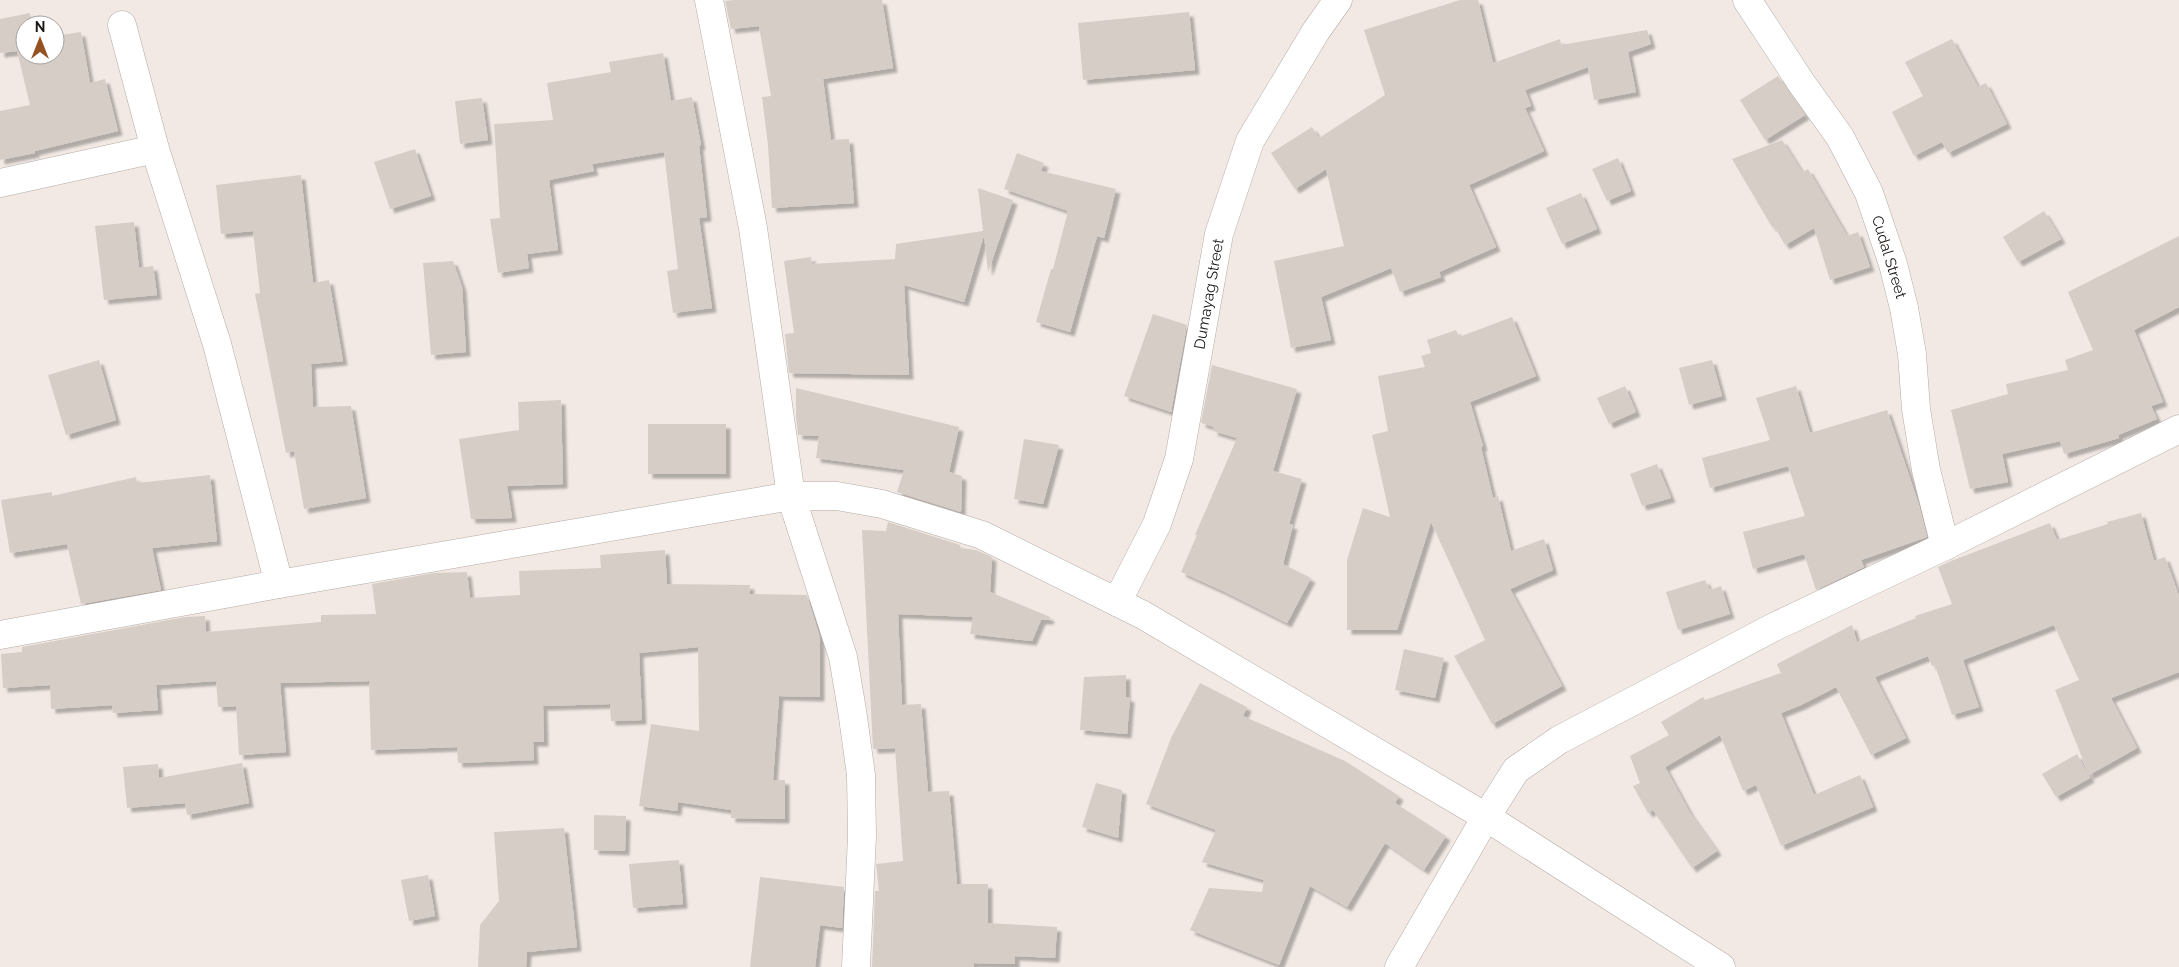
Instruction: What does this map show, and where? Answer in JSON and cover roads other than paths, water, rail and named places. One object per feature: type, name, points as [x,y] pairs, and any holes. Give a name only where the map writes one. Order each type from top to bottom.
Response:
[{"type":"street","points":[[709,0],[752,228],[791,496],[843,657],[852,710],[861,775],[862,827],[856,967]]},
{"type":"street","name":"Dumayag Street","points":[[1117,602],[1158,524],[1179,459],[1219,234],[1250,141],[1316,31],[1338,0]]},
{"type":"street","name":"Cudal Street","points":[[1747,0],[1802,84],[1840,137],[1869,194],[1893,264],[1904,308],[1912,354],[1916,409],[1926,470],[1945,546]]},
{"type":"street","points":[[122,25],[155,150],[217,344],[279,584]]},
{"type":"street","points":[[0,183],[155,150]]},
{"type":"street","points":[[1399,967],[1486,817],[1516,770],[1559,740],[1774,627],[1945,546],[2179,429]]},
{"type":"street","points":[[0,635],[279,584],[791,496],[837,496],[882,504],[982,535],[1143,615],[1486,817],[1721,967]]}]
